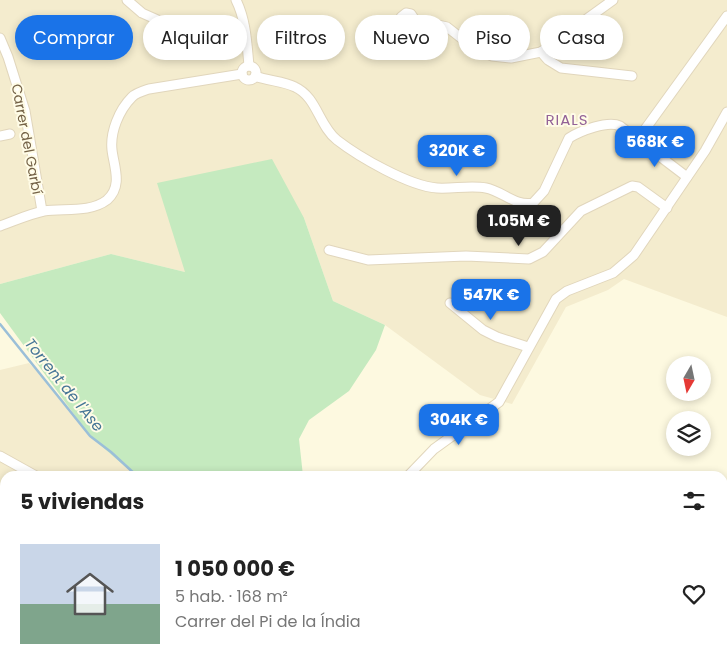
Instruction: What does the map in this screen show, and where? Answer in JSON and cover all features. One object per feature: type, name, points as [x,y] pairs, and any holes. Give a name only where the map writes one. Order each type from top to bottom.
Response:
[{"type":"street","points":[[127,0],[146,15]]},
{"type":"street","points":[[236,0],[242,15]]},
{"type":"street","points":[[592,15],[613,0]]},
{"type":"street","points":[[638,139],[727,16]]},
{"type":"street","points":[[448,28],[470,45],[492,56],[511,58],[540,52]]},
{"type":"street","name":"Carrer del Garbí","points":[[0,38],[8,56],[25,110],[42,211]]},
{"type":"street","points":[[247,50],[249,66]]},
{"type":"street","points":[[548,60],[561,68],[632,76]]},
{"type":"street","points":[[242,74],[244,68],[249,66]]},
{"type":"street","points":[[249,66],[254,69],[255,76]]},
{"type":"street","points":[[242,74],[246,79],[251,79],[255,76],[300,89],[312,102],[330,135],[391,172],[434,188],[492,189],[526,204],[538,199],[544,191],[572,136],[595,127],[613,124],[620,126],[687,177]]},
{"type":"street","points":[[0,226],[42,211],[95,207],[107,200],[116,187],[117,174],[112,149],[112,136],[123,110],[132,97],[148,88],[242,74]]},
{"type":"street","points":[[413,471],[434,449],[499,402],[556,299],[567,291],[601,279],[623,266],[634,255],[667,208],[727,112]]},
{"type":"street","points":[[0,136],[10,134]]},
{"type":"street","points":[[329,250],[368,260],[466,256],[529,259],[543,252],[581,211],[632,186],[638,187],[667,208]]},
{"type":"street","points":[[450,303],[483,330],[496,337],[528,347]]},
{"type":"street","points":[[0,456],[27,471]]},
{"type":"shaded area","points":[[0,0],[727,0],[727,317],[624,279],[608,290],[566,307],[512,404],[480,395],[385,325],[333,301],[304,218],[185,272],[111,254],[0,284]]},
{"type":"shaded area","points":[[29,363],[90,429],[135,471],[0,471],[0,370]]},
{"type":"green space","points":[[272,159],[304,218],[333,301],[385,325],[376,350],[349,391],[309,420],[299,439],[302,471],[130,471],[90,436],[0,313],[0,284],[111,254],[185,272],[157,183]]},
{"type":"waterway","name":"Torrent de l'Ase","points":[[0,324],[90,436],[132,471]]},
{"type":"district","name":"RIALS","points":[[567,120]]}]
